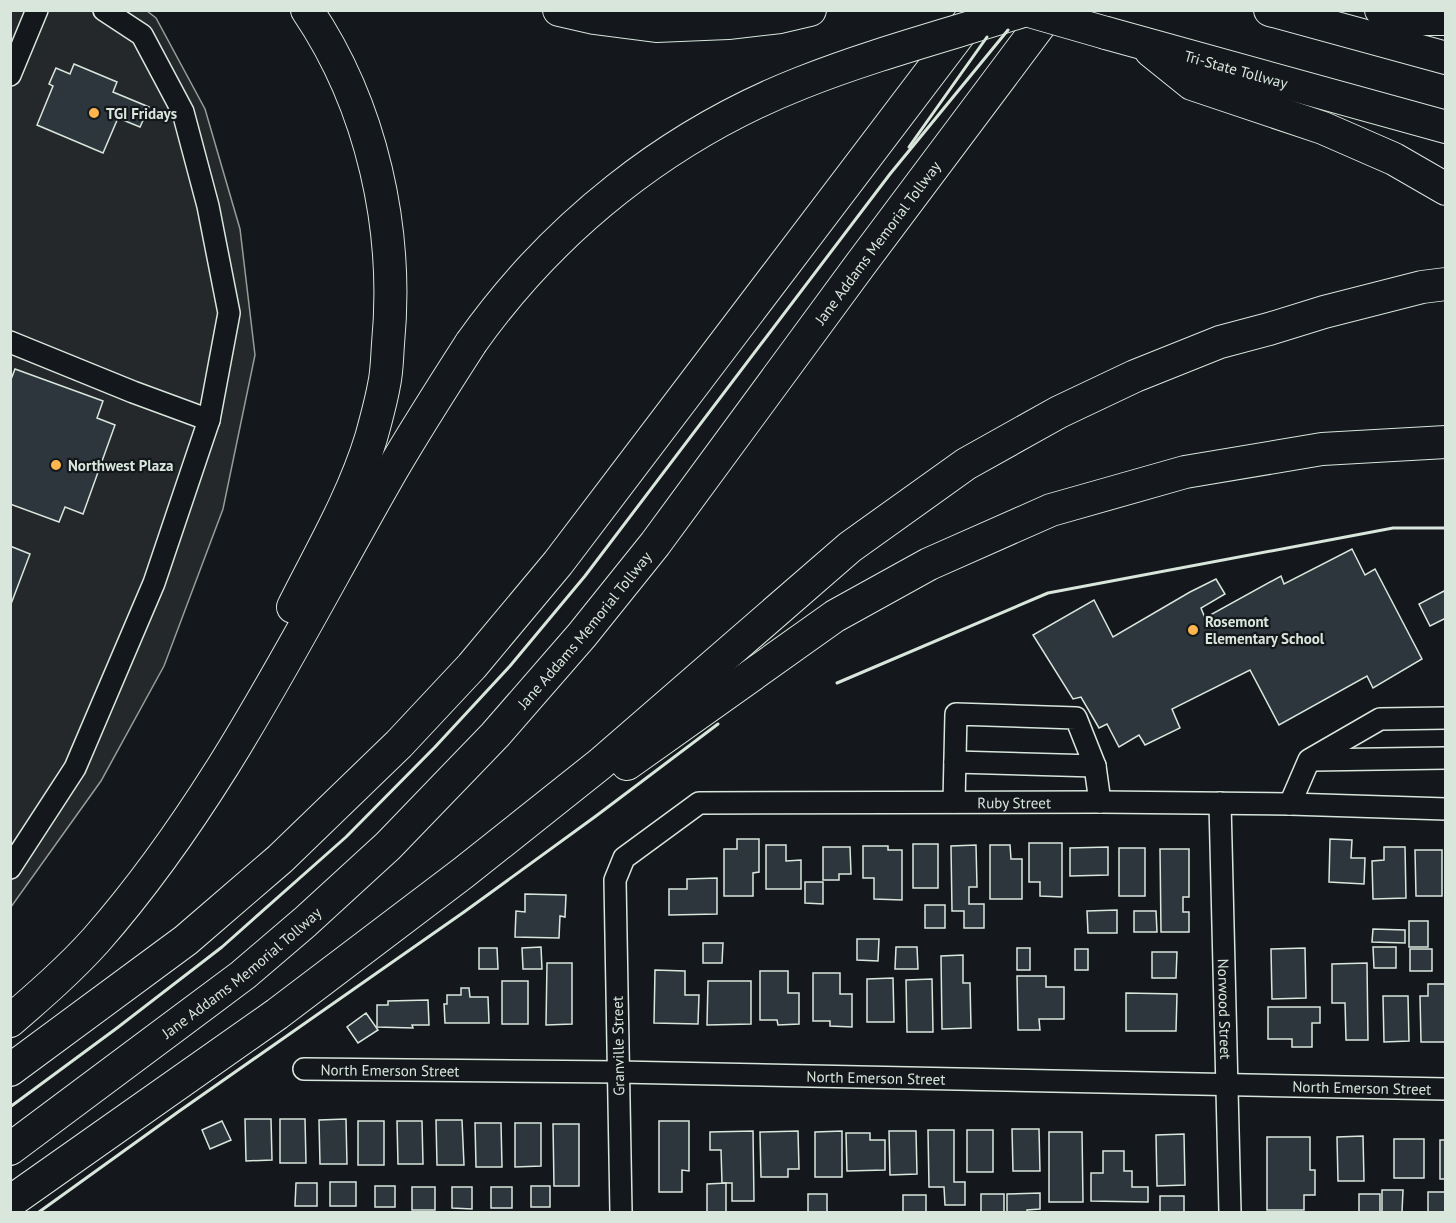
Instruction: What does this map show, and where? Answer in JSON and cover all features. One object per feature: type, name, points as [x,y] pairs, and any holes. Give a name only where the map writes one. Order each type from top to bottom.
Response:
[{"type":"highway","points":[[223,766],[251,689],[351,494],[385,383],[390,321],[390,255],[383,203],[369,142],[349,87],[320,30],[307,10]]},
{"type":"highway","points":[[559,10],[594,18],[656,26],[728,23],[780,17],[810,10]]},
{"type":"highway","points":[[10,1070],[186,940],[280,859],[399,744],[472,666],[558,563],[977,10]]},
{"type":"highway","points":[[10,1021],[45,991],[102,933],[144,882],[189,819],[274,682],[393,469],[471,343],[488,318],[519,281],[563,235],[627,181],[686,140],[740,110],[847,66],[1026,10]]},
{"type":"highway","name":"Tri-State Tollway","points":[[1026,10],[1446,128]]},
{"type":"highway","name":"Jane Addams Memorial Tollway","points":[[10,1149],[243,975],[296,930],[388,846],[495,735],[582,635],[655,544],[1051,10]]},
{"type":"highway","points":[[1271,11],[1283,10]]},
{"type":"highway","points":[[1381,10],[1422,19],[1446,19]]},
{"type":"highway","points":[[1271,11],[1446,58]]},
{"type":"highway","points":[[1141,42],[1192,84],[1323,128],[1394,159],[1446,189]]},
{"type":"highway","points":[[10,1202],[277,1014],[463,873],[600,764],[850,547],[975,459],[1059,412],[1135,376],[1220,342],[1324,312],[1422,287],[1446,284]]},
{"type":"highway","points":[[547,807],[607,778],[835,616],[928,564],[1050,510],[1185,472],[1322,449],[1446,442]]},
{"type":"street","points":[[10,75],[37,10]]},
{"type":"street","points":[[10,868],[75,768],[154,583],[209,420],[229,313],[208,206],[183,112],[142,35],[104,10]]},
{"type":"street","points":[[10,342],[209,420]]},
{"type":"street","points":[[954,802],[956,714],[1076,718],[1095,766],[1100,802]]},
{"type":"street","points":[[1290,804],[1309,760],[1380,719],[1446,718]]},
{"type":"street","points":[[1309,760],[1446,758]]},
{"type":"street","points":[[955,762],[1095,766]]},
{"type":"street","name":"Ruby Street","points":[[615,880],[624,858],[699,803],[1100,802],[1290,804],[1446,809]]},
{"type":"street","name":"Norwood Street","points":[[1220,803],[1230,1212]]},
{"type":"street","name":"Granville Street","points":[[615,880],[621,1212]]},
{"type":"street","name":"North Emerson Street","points":[[304,1069],[619,1072],[1446,1089]]},
{"type":"shaded area","points":[[11,11],[147,11],[156,18],[205,109],[240,229],[255,355],[223,509],[164,666],[101,781],[11,907]]},
{"type":"building","name":"TGI Fridays","points":[[74,64],[117,82],[113,92],[149,107],[140,127],[118,118],[103,153],[37,125],[53,86],[49,84],[56,68],[70,74]]},
{"type":"building","name":"Northwest Plaza","points":[[15,369],[103,401],[97,418],[115,425],[83,514],[65,507],[59,522],[10,504],[10,382]]},
{"type":"building","points":[[10,546],[30,554],[11,604],[10,604]]},
{"type":"building","points":[[1352,549],[1365,575],[1375,569],[1422,659],[1373,688],[1367,676],[1279,725],[1250,670],[1172,709],[1180,728],[1145,745],[1139,735],[1119,747],[1107,724],[1099,728],[1081,697],[1073,699],[1033,635],[1094,600],[1113,637],[1216,579],[1225,594],[1201,608],[1205,618],[1281,576],[1284,584]]},
{"type":"building","points":[[1444,591],[1446,618],[1430,626],[1419,604]]},
{"type":"building","points":[[737,839],[759,839],[759,872],[753,873],[753,896],[724,896],[724,849],[737,849]]},
{"type":"building","points":[[1330,839],[1352,840],[1351,858],[1365,858],[1364,884],[1329,882]]},
{"type":"building","points":[[1029,843],[1062,843],[1062,897],[1040,896],[1040,882],[1029,882]]},
{"type":"building","points":[[913,844],[938,844],[938,888],[913,888]]},
{"type":"building","points":[[766,845],[786,845],[786,861],[801,860],[801,889],[766,889]]},
{"type":"building","points":[[976,845],[977,887],[969,887],[969,904],[984,904],[984,928],[964,928],[964,911],[952,911],[951,846]]},
{"type":"building","points":[[990,845],[1010,845],[1011,859],[1022,859],[1022,899],[990,899]]},
{"type":"building","points":[[863,846],[888,846],[888,850],[902,850],[902,900],[874,899],[874,878],[863,878]]},
{"type":"building","points":[[823,847],[850,847],[851,874],[839,874],[839,880],[823,880]]},
{"type":"building","points":[[1108,847],[1108,875],[1070,876],[1070,848]]},
{"type":"building","points":[[1384,847],[1405,847],[1406,898],[1373,899],[1372,861],[1384,860]]},
{"type":"building","points":[[1119,848],[1145,848],[1145,896],[1119,896]]},
{"type":"building","points":[[1160,849],[1189,849],[1189,897],[1183,897],[1183,912],[1189,912],[1189,932],[1161,932]]},
{"type":"building","points":[[1415,850],[1442,850],[1442,896],[1416,896]]},
{"type":"building","points":[[717,878],[717,914],[669,915],[669,889],[687,889],[687,879]]},
{"type":"building","points":[[805,882],[823,882],[823,904],[805,903]]},
{"type":"building","points":[[525,894],[566,895],[565,917],[560,916],[559,938],[515,937],[516,911],[525,912]]},
{"type":"building","points":[[925,905],[945,905],[945,928],[925,928]]},
{"type":"building","points":[[1117,910],[1117,933],[1088,933],[1087,911]]},
{"type":"building","points":[[1134,911],[1156,911],[1157,932],[1134,932]]},
{"type":"building","points":[[1409,921],[1428,921],[1428,947],[1409,947]]},
{"type":"building","points":[[1373,929],[1405,930],[1405,943],[1372,942]]},
{"type":"building","points":[[857,939],[879,939],[878,961],[857,960]]},
{"type":"building","points":[[703,943],[723,943],[722,963],[703,963]]},
{"type":"building","points":[[541,947],[542,969],[523,969],[522,948]]},
{"type":"building","points":[[896,947],[917,947],[918,969],[895,969]]},
{"type":"building","points":[[1373,947],[1396,947],[1396,968],[1374,968]]},
{"type":"building","points":[[479,948],[497,948],[498,969],[479,969]]},
{"type":"building","points":[[1017,948],[1030,948],[1030,970],[1017,970]]},
{"type":"building","points":[[1305,948],[1306,998],[1272,999],[1271,949]]},
{"type":"building","points":[[1075,949],[1088,949],[1088,970],[1075,970]]},
{"type":"building","points":[[1410,949],[1432,949],[1432,971],[1410,971]]},
{"type":"building","points":[[1152,952],[1177,952],[1176,978],[1152,978]]},
{"type":"building","points":[[963,955],[963,983],[970,983],[971,1028],[942,1029],[941,956]]},
{"type":"building","points":[[547,963],[572,963],[572,1024],[546,1025]]},
{"type":"building","points":[[1367,963],[1368,1040],[1346,1040],[1345,1003],[1332,1003],[1332,964]]},
{"type":"building","points":[[655,970],[685,971],[685,995],[699,995],[698,1024],[654,1023]]},
{"type":"building","points":[[760,971],[788,971],[788,993],[799,993],[799,1024],[778,1025],[777,1020],[760,1020]]},
{"type":"building","points":[[813,973],[840,973],[840,994],[852,994],[852,1027],[830,1026],[830,1021],[813,1021]]},
{"type":"building","points":[[1017,976],[1046,976],[1046,987],[1064,987],[1064,1019],[1039,1019],[1040,1030],[1018,1030]]},
{"type":"building","points":[[893,978],[894,1022],[867,1022],[867,979]]},
{"type":"building","points":[[932,979],[933,1032],[907,1032],[906,980]]},
{"type":"building","points":[[502,981],[528,981],[528,1024],[502,1024]]},
{"type":"building","points":[[708,981],[751,981],[751,1024],[707,1025]]},
{"type":"building","points":[[1428,984],[1445,984],[1446,1042],[1421,1042],[1420,996],[1428,996]]},
{"type":"building","points":[[461,988],[469,988],[470,997],[488,997],[489,1023],[445,1023],[444,1004],[447,1004],[447,995],[461,995]]},
{"type":"building","points":[[1126,993],[1177,994],[1176,1031],[1126,1031]]},
{"type":"building","points":[[1383,996],[1408,996],[1409,1041],[1384,1042]]},
{"type":"building","points":[[428,1000],[429,1025],[412,1025],[413,1028],[377,1027],[377,1005],[388,1005],[388,1001]]},
{"type":"building","points":[[1268,1007],[1320,1007],[1320,1023],[1312,1023],[1312,1047],[1292,1047],[1292,1039],[1268,1039]]},
{"type":"building","points":[[366,1013],[378,1030],[358,1043],[347,1027]]},
{"type":"building","points":[[245,1119],[271,1119],[272,1160],[246,1161]]},
{"type":"building","points":[[280,1119],[305,1119],[306,1163],[280,1163]]},
{"type":"building","points":[[346,1119],[347,1164],[320,1164],[319,1120]]},
{"type":"building","points":[[436,1120],[462,1120],[464,1165],[437,1165]]},
{"type":"building","points":[[222,1121],[231,1140],[210,1149],[202,1130]]},
{"type":"building","points":[[358,1121],[384,1121],[384,1165],[358,1165]]},
{"type":"building","points":[[397,1121],[422,1121],[423,1164],[398,1164]]},
{"type":"building","points":[[659,1121],[689,1121],[689,1171],[682,1170],[682,1192],[659,1192]]},
{"type":"building","points":[[475,1123],[501,1123],[502,1167],[476,1167]]},
{"type":"building","points":[[515,1123],[541,1123],[541,1166],[515,1167]]},
{"type":"building","points":[[553,1124],[579,1124],[579,1186],[554,1186]]},
{"type":"building","points":[[1012,1129],[1039,1129],[1040,1171],[1013,1171]]},
{"type":"building","points":[[928,1130],[954,1130],[954,1182],[965,1182],[965,1205],[945,1205],[944,1187],[929,1187]]},
{"type":"building","points":[[967,1130],[993,1130],[993,1172],[967,1172]]},
{"type":"building","points":[[753,1131],[754,1201],[732,1201],[732,1183],[722,1183],[721,1150],[710,1150],[710,1132]]},
{"type":"building","points":[[798,1131],[799,1169],[788,1169],[788,1177],[761,1177],[760,1132]]},
{"type":"building","points":[[842,1131],[842,1177],[815,1177],[815,1132]]},
{"type":"building","points":[[889,1131],[916,1131],[917,1174],[890,1175]]},
{"type":"building","points":[[1049,1132],[1082,1132],[1083,1202],[1049,1202]]},
{"type":"building","points":[[846,1133],[870,1133],[870,1140],[885,1140],[885,1170],[847,1171]]},
{"type":"building","points":[[1184,1134],[1185,1185],[1157,1186],[1156,1135]]},
{"type":"building","points":[[1363,1136],[1364,1181],[1338,1181],[1337,1137]]},
{"type":"building","points":[[1267,1137],[1310,1137],[1310,1170],[1315,1170],[1315,1195],[1304,1195],[1304,1210],[1267,1210]]},
{"type":"building","points":[[1394,1139],[1424,1139],[1424,1178],[1394,1178]]},
{"type":"building","points":[[1440,1140],[1446,1140],[1446,1179],[1440,1179]]},
{"type":"building","points":[[1103,1151],[1124,1151],[1124,1171],[1132,1171],[1132,1187],[1148,1187],[1148,1202],[1091,1201],[1091,1173],[1103,1173]]},
{"type":"building","points":[[330,1182],[356,1182],[356,1206],[330,1206]]},
{"type":"building","points":[[296,1183],[317,1183],[317,1206],[295,1206]]},
{"type":"building","points":[[726,1183],[726,1212],[707,1212],[707,1184]]},
{"type":"building","points":[[375,1186],[395,1186],[395,1207],[375,1207]]},
{"type":"building","points":[[531,1186],[550,1186],[550,1207],[531,1207]]},
{"type":"building","points":[[412,1187],[435,1187],[435,1210],[412,1210]]},
{"type":"building","points":[[452,1187],[472,1187],[472,1209],[452,1208]]},
{"type":"building","points":[[491,1187],[512,1187],[512,1208],[491,1208]]},
{"type":"building","points":[[1382,1190],[1403,1190],[1402,1212],[1382,1212]]},
{"type":"building","points":[[1428,1192],[1446,1192],[1446,1212],[1428,1212]]},
{"type":"building","points":[[1040,1193],[1040,1209],[1027,1210],[1027,1212],[1007,1212],[1007,1194]]},
{"type":"building","points":[[808,1194],[827,1194],[827,1212],[808,1212]]},
{"type":"building","points":[[981,1194],[1004,1194],[1004,1212],[981,1212]]},
{"type":"building","points":[[1359,1194],[1380,1194],[1380,1212],[1359,1212]]},
{"type":"building","points":[[903,1195],[926,1195],[926,1212],[903,1212]]},
{"type":"building","points":[[1160,1196],[1184,1196],[1184,1212],[1160,1212]]},
{"type":"wall","points":[[10,1107],[222,947],[346,837],[435,747],[510,666],[585,576],[890,174],[1008,30]]},
{"type":"wall","points":[[909,147],[987,37]]},
{"type":"wall","points":[[837,683],[1048,593],[1393,528],[1446,528]]},
{"type":"wall","points":[[39,1212],[464,912],[718,724]]},
{"type":"place","name":"TGI Fridays","points":[[94,113]]},
{"type":"place","name":"Northwest Plaza","points":[[56,465]]},
{"type":"place","name":"Rosemont Elementary School","points":[[1193,630]]}]
